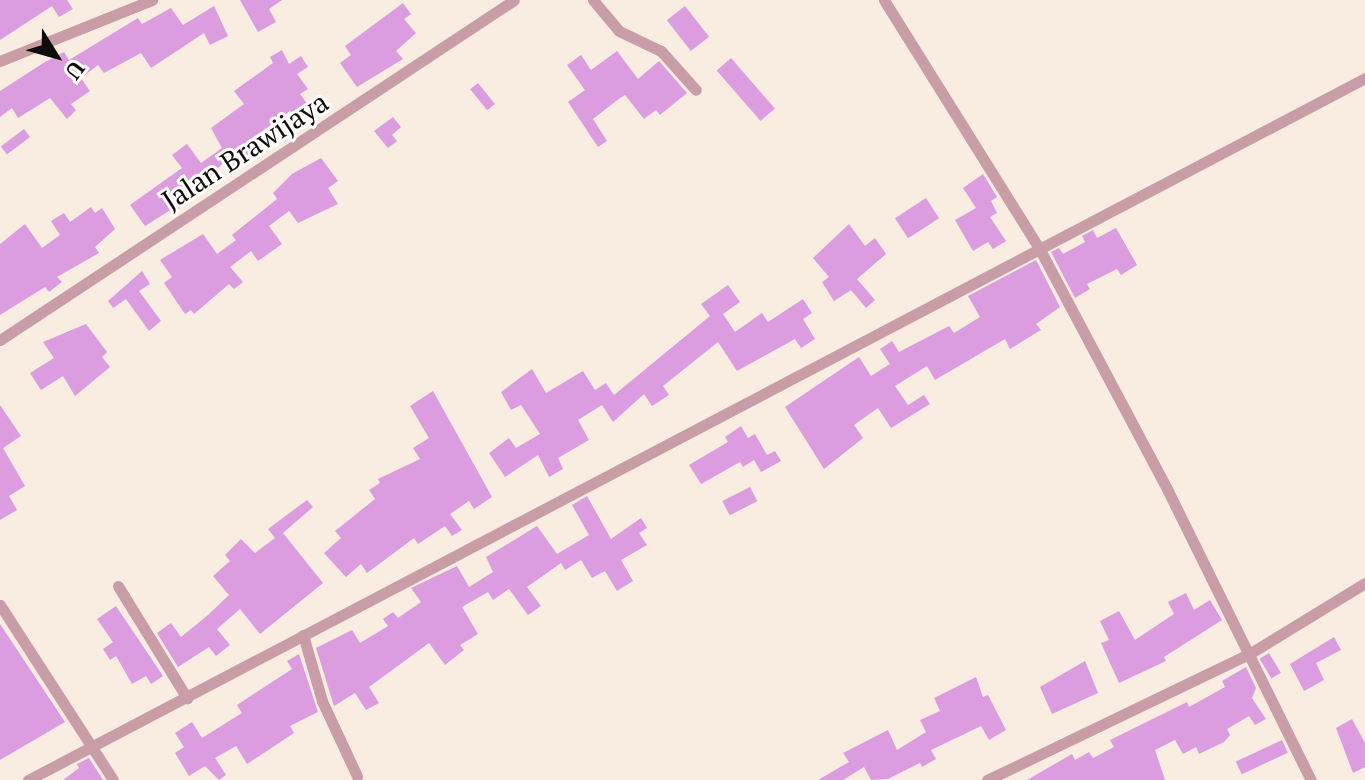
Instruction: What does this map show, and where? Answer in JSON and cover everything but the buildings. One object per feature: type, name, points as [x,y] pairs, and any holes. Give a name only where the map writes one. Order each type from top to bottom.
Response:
[{"type":"street","points":[[0,61],[152,0]]},
{"type":"street","name":"Jalan Brawijaya","points":[[0,340],[514,0]]},
{"type":"street","points":[[593,0],[619,31],[661,51],[696,90]]},
{"type":"street","points":[[884,0],[1039,248],[1311,780]]},
{"type":"street","points":[[28,780],[89,745],[187,698],[1365,78]]},
{"type":"street","points":[[987,780],[1249,654],[1365,583]]},
{"type":"street","points":[[118,586],[187,698]]},
{"type":"street","points":[[0,605],[113,780]]},
{"type":"street","points":[[303,635],[322,701],[357,776]]}]
